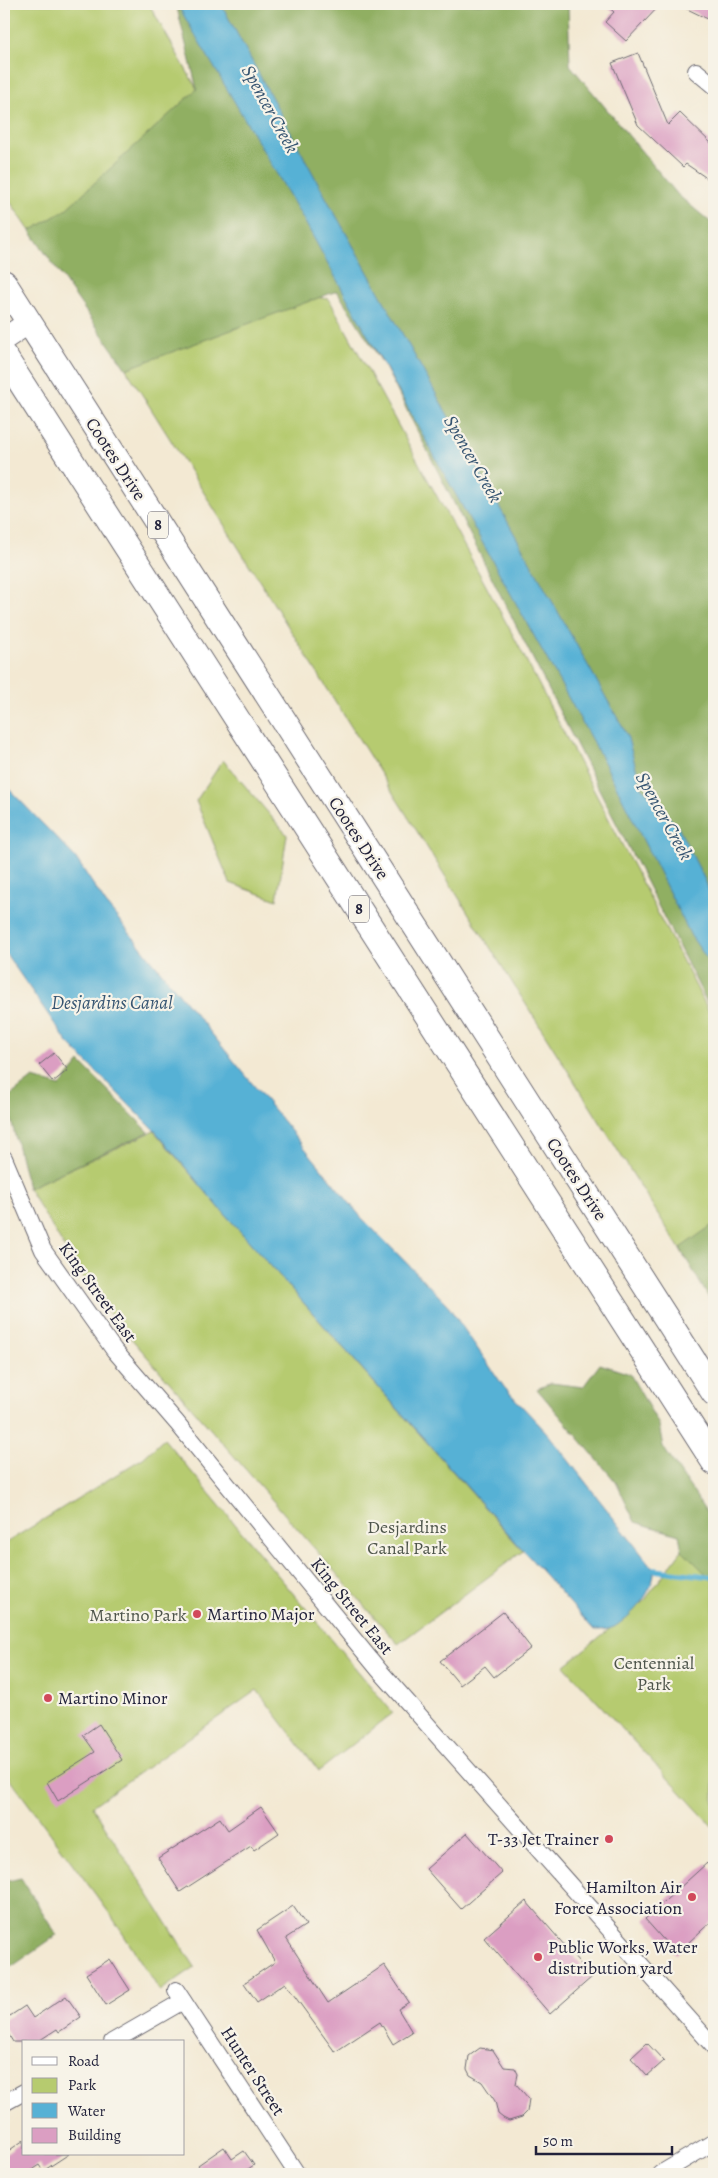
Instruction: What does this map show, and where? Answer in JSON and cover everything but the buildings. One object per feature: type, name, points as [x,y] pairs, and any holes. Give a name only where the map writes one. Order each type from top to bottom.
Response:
[{"type":"main road","name":"Cootes Drive","points":[[4,283],[714,1393]]},
{"type":"main road","points":[[4,339],[28,323]]},
{"type":"main road","name":"8","points":[[4,356],[714,1462]]},
{"type":"street","points":[[696,71],[714,86]]},
{"type":"street","name":"King Street East","points":[[4,1158],[42,1250],[114,1350],[177,1423],[379,1670],[714,2047]]},
{"type":"street","name":"Hunter Street","points":[[115,2040],[180,1996],[297,2174]]},
{"type":"street","points":[[4,2103],[22,2093]]},
{"type":"street","points":[[660,2174],[714,2142]]},
{"type":"green space","points":[[4,4],[149,4],[197,89],[142,172],[30,231],[4,193]]},
{"type":"green space","points":[[176,4],[568,4],[570,65],[678,195],[714,225],[714,1016],[385,367],[337,291],[126,369],[30,231],[65,210],[197,89]]},
{"type":"green space","points":[[308,296],[329,299],[514,637],[714,1021],[714,1246],[690,1265],[126,369]]},
{"type":"green space","points":[[223,760],[287,835],[277,900],[230,883],[196,801]]},
{"type":"green space","points":[[80,1062],[149,1132],[28,1188],[6,1099],[33,1078],[60,1086]]},
{"type":"green space","name":"Desjardins Canal Park","points":[[154,1131],[216,1204],[523,1551],[398,1644],[95,1297],[28,1188]]},
{"type":"green space","points":[[714,1224],[714,1307],[680,1248]]},
{"type":"green space","points":[[600,1364],[630,1374],[659,1425],[663,1447],[714,1523],[714,1582],[682,1550],[679,1535],[635,1522],[616,1482],[537,1389],[551,1383],[583,1387]]},
{"type":"green space","name":"Martino Park","points":[[164,1439],[393,1713],[319,1771],[257,1690],[92,1806],[195,1967],[160,1991],[110,1914],[4,1771],[4,1544],[143,1458]]},
{"type":"green space","name":"Centennial Park","points":[[682,1550],[714,1582],[714,1828],[564,1666],[645,1600]]},
{"type":"green space","points":[[21,1878],[57,1935],[4,1972],[4,1882]]},
{"type":"water","name":"Spencer Creek","points":[[177,4],[221,4],[323,192],[627,735],[641,786],[678,827],[706,882],[714,907],[714,969],[691,936],[605,764],[301,215]]},
{"type":"water","name":"Desjardins Canal","points":[[4,784],[75,857],[106,904],[361,1217],[446,1303],[504,1387],[548,1434],[654,1570],[651,1586],[646,1595],[641,1603],[621,1623],[609,1629],[594,1630],[216,1204],[155,1131],[68,1043],[4,951]]},
{"type":"waterway","points":[[654,1570],[714,1577]]},
{"type":"place","name":"Martino Major","points":[[197,1614]]},
{"type":"place","name":"Martino Minor","points":[[48,1698]]},
{"type":"place","name":"T-33 Jet Trainer","points":[[609,1839]]},
{"type":"place","name":"Hamilton Air Force Association","points":[[692,1897]]},
{"type":"place","name":"Public Works, Water distribution yard","points":[[538,1957]]}]
